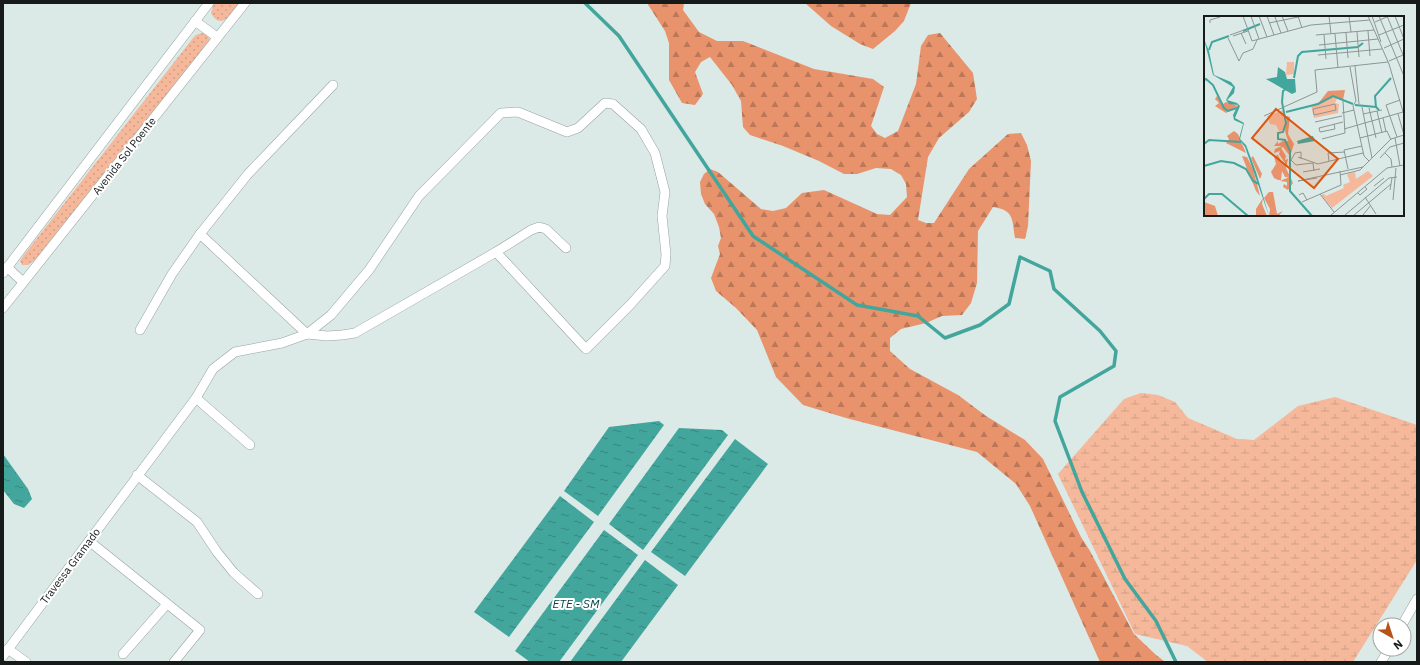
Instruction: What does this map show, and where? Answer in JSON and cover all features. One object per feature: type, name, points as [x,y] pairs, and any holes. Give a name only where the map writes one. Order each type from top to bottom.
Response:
[{"type":"street","points":[[23,282],[5,270],[209,3]]},
{"type":"street","name":"Avenida Sol Poente","points":[[3,308],[245,3]]},
{"type":"street","points":[[195,21],[217,37]]},
{"type":"street","points":[[140,330],[172,274],[200,234],[248,174],[333,85]]},
{"type":"street","points":[[307,334],[331,314],[369,270],[419,196],[501,113],[518,112],[567,132],[578,128],[605,103],[613,104],[640,129],[655,153],[665,192],[662,216],[666,254],[665,266],[630,305],[586,349],[496,252]]},
{"type":"street","points":[[200,234],[307,334],[327,336],[356,333],[496,252],[531,230],[539,227],[546,229],[566,248]]},
{"type":"street","name":"Travessa Gramado","points":[[6,652],[196,398],[213,369],[235,352],[282,343],[307,334]]},
{"type":"street","points":[[196,398],[250,445]]},
{"type":"street","points":[[138,475],[198,522],[217,552],[234,573],[258,594]]},
{"type":"street","points":[[89,541],[200,630],[174,662]]},
{"type":"street","points":[[1407,617],[1417,599]]},
{"type":"street","points":[[123,654],[167,604]]},
{"type":"street","points":[[6,652],[26,662]]},
{"type":"green space","points":[[214,3],[240,3],[227,18],[223,21],[219,21],[211,13]]},
{"type":"green space","points":[[647,3],[684,3],[683,10],[699,32],[717,41],[743,41],[814,69],[873,79],[884,87],[871,126],[877,134],[885,138],[898,131],[916,84],[921,46],[928,35],[940,33],[973,73],[977,99],[969,112],[939,138],[928,157],[918,220],[926,223],[934,223],[969,169],[1008,134],[1021,133],[1027,145],[1031,161],[1028,226],[1025,239],[1015,238],[1011,216],[1005,210],[993,207],[978,231],[977,283],[971,303],[962,315],[942,316],[926,323],[901,329],[890,338],[890,351],[910,369],[958,395],[986,416],[1025,440],[1043,459],[1081,537],[1134,634],[1165,662],[1100,662],[1030,506],[1016,484],[977,452],[846,418],[803,405],[776,377],[757,330],[736,308],[716,291],[711,278],[720,254],[718,246],[721,238],[714,214],[705,204],[701,194],[700,182],[704,174],[710,169],[718,172],[761,209],[773,211],[786,208],[802,193],[824,190],[877,214],[890,215],[907,197],[906,184],[901,175],[891,169],[876,168],[857,174],[844,174],[819,161],[783,146],[750,135],[743,127],[741,101],[732,85],[710,57],[701,62],[695,72],[703,94],[695,105],[682,103],[669,80],[669,43],[665,31]]},
{"type":"green space","points":[[805,3],[911,3],[904,21],[895,31],[873,49],[860,44],[831,26]]},
{"type":"green space","points":[[202,33],[207,35],[210,40],[208,46],[35,260],[28,265],[22,265],[20,261],[24,255],[193,38]]},
{"type":"green space","points":[[1141,393],[1158,395],[1175,402],[1188,418],[1237,439],[1254,440],[1298,406],[1335,397],[1417,425],[1417,560],[1381,617],[1372,617],[1372,632],[1353,662],[1208,662],[1187,646],[1135,634],[1058,474],[1124,399]]},
{"type":"water","points":[[659,421],[664,425],[598,516],[564,491],[609,427]]},
{"type":"water","points":[[679,428],[722,430],[728,435],[643,550],[609,524]]},
{"type":"water","points":[[735,439],[768,464],[685,576],[651,552]]},
{"type":"water","points":[[3,454],[28,489],[32,499],[24,508],[14,504],[3,490]]},
{"type":"water","name":"ETE - SM","points":[[560,496],[594,522],[509,637],[474,612]]},
{"type":"water","name":"ETE - SM","points":[[604,530],[638,555],[559,662],[530,662],[515,651]]},
{"type":"water","name":"ETE - SM","points":[[645,560],[678,585],[621,662],[570,662]]},
{"type":"waterway","points":[[585,3],[619,36],[753,236],[857,305],[918,316],[945,338],[980,325],[1009,304],[1020,257],[1050,271],[1054,289],[1100,331],[1116,351],[1114,366],[1060,397],[1055,421],[1082,492],[1125,579],[1156,621],[1176,662]]}]
